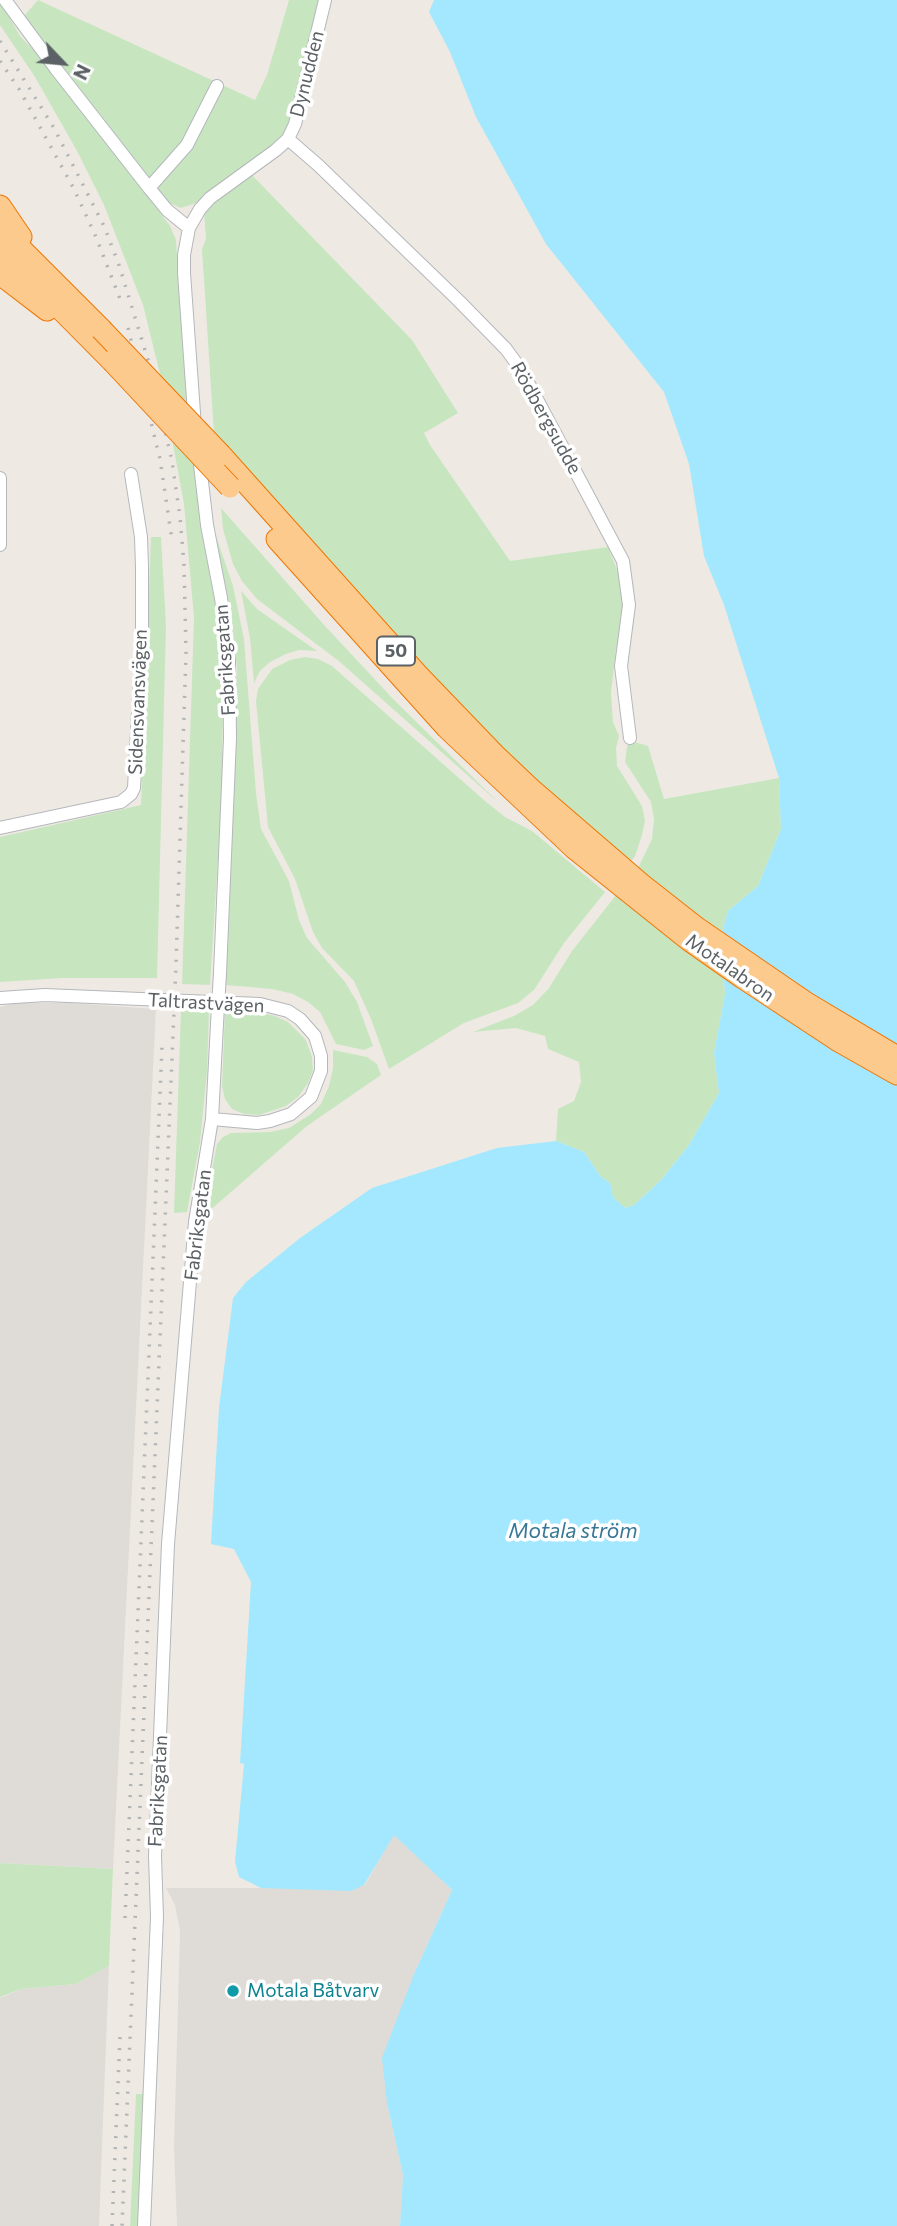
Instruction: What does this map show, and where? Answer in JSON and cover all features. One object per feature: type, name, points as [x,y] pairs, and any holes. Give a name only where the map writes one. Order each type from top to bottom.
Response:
[{"type":"highway","points":[[0,206],[34,260]]},
{"type":"highway","name":"50","points":[[0,228],[102,329],[221,455],[457,717],[579,842]]},
{"type":"highway","name":"50","points":[[0,248],[112,361],[230,487],[447,728],[579,842]]},
{"type":"highway","name":"50","points":[[0,274],[112,361]]},
{"type":"highway","name":"Motalabron","points":[[579,842],[805,1002],[897,1057]]},
{"type":"highway","name":"Motalabron","points":[[579,842],[641,903],[721,963],[798,1015],[897,1074]]},
{"type":"street","points":[[5,0],[55,69],[149,188],[167,210],[189,228]]},
{"type":"street","name":"Dynudden","points":[[189,228],[210,198],[288,139],[295,124],[324,0]]},
{"type":"street","points":[[149,188],[187,145],[217,86]]},
{"type":"street","name":"Rödbergsudde","points":[[288,139],[327,173],[459,301],[506,349],[522,371],[623,561],[629,605],[621,666],[630,738]]},
{"type":"street","name":"Fabriksgatan","points":[[144,2226],[157,1917],[155,1856],[168,1544],[195,1222],[212,1119],[230,737],[229,661],[221,598],[207,525],[191,392],[184,273],[189,228]]},
{"type":"street","name":"Sidensvansvägen","points":[[0,828],[121,802],[134,788],[142,637],[142,567],[141,537],[131,474]]},
{"type":"street","points":[[0,478],[0,545]]},
{"type":"street","name":"Taltrastvägen","points":[[0,998],[45,995],[260,1004],[288,1011],[300,1019],[315,1036],[321,1056],[321,1071],[311,1097],[291,1114],[270,1121],[257,1123],[212,1119]]},
{"type":"shaded area","points":[[15,1003],[69,1003],[156,1009],[113,1869],[0,1863],[0,1007]]},
{"type":"shaded area","points":[[394,1834],[452,1890],[414,1974],[387,2103],[403,2175],[400,2226],[177,2226],[174,2147],[180,1931],[175,1905],[166,1888],[365,1885]]},
{"type":"shaded area","points":[[109,1966],[99,2226],[0,2226],[0,1998],[21,1989],[76,1984]]},
{"type":"green space","points":[[38,0],[255,100],[267,75],[289,0],[324,0],[296,125],[196,203],[181,208],[167,202],[24,16]]},
{"type":"green space","points":[[0,1],[20,36],[43,60],[170,226],[176,240],[186,392],[201,526],[216,602],[223,660],[222,794],[210,985],[182,984],[194,618],[184,504],[160,374],[143,305],[104,205],[35,77],[0,25]]},
{"type":"green space","points":[[250,173],[412,340],[458,413],[424,433],[510,561],[608,547],[627,595],[616,649],[611,693],[613,722],[619,736],[616,748],[617,766],[642,806],[645,821],[635,856],[629,864],[588,830],[450,698],[214,434],[202,249],[206,239],[204,211]]},
{"type":"green space","points":[[221,508],[396,702],[500,804],[340,662],[257,599],[242,581],[233,564],[223,529]]},
{"type":"green space","points":[[213,527],[233,586],[244,639],[261,829],[289,881],[299,920],[307,938],[345,982],[357,1002],[373,1046],[364,1050],[336,1044],[320,1012],[293,994],[272,989],[226,985],[237,668],[231,613]]},
{"type":"green space","points":[[151,537],[161,537],[166,625],[157,978],[63,978],[0,982],[0,837],[141,805]]},
{"type":"green space","points":[[241,591],[257,609],[317,651],[299,650],[270,662],[260,671],[254,683],[250,638]]},
{"type":"green space","points":[[305,657],[318,659],[332,666],[485,801],[505,817],[532,831],[605,892],[564,943],[534,990],[518,1003],[464,1023],[389,1069],[354,981],[322,948],[313,932],[295,879],[268,827],[256,701],[258,689],[272,669],[290,660]]},
{"type":"green space","points":[[628,740],[648,746],[664,799],[779,778],[781,829],[758,886],[728,911],[721,936],[725,994],[714,1053],[719,1093],[689,1145],[661,1180],[634,1205],[625,1208],[612,1197],[610,1183],[601,1177],[584,1152],[556,1141],[558,1109],[574,1101],[581,1082],[579,1062],[548,1049],[545,1036],[516,1028],[473,1032],[514,1016],[533,1005],[549,988],[572,951],[639,866],[652,839],[654,819],[651,802],[625,762]]},
{"type":"green space","points":[[181,1009],[209,1010],[207,1072],[200,1142],[187,1212],[174,1213]]},
{"type":"green space","points":[[225,1010],[253,1011],[275,1016],[288,1022],[306,1040],[312,1057],[313,1071],[298,1097],[286,1106],[259,1115],[244,1114],[232,1109],[225,1099],[222,1086]]},
{"type":"green space","points":[[333,1050],[367,1057],[377,1064],[381,1075],[307,1126],[208,1212],[204,1211],[217,1144],[231,1133],[270,1132],[289,1128],[311,1114],[321,1104],[329,1086]]},
{"type":"green space","points":[[0,1863],[113,1869],[109,1966],[76,1984],[21,1989],[0,1997]]},
{"type":"green space","points":[[136,2094],[144,2094],[138,2226],[130,2226]]},
{"type":"water","name":"Motala ström","points":[[434,0],[897,0],[897,2226],[400,2226],[403,2175],[387,2103],[382,2058],[414,1974],[452,1890],[394,1835],[364,1885],[351,1891],[261,1888],[239,1877],[235,1862],[244,1764],[240,1763],[251,1582],[234,1549],[211,1544],[219,1408],[233,1298],[246,1282],[300,1238],[372,1188],[497,1148],[556,1141],[584,1152],[601,1177],[610,1183],[613,1197],[625,1208],[634,1205],[661,1180],[689,1145],[719,1093],[714,1053],[725,994],[721,936],[728,911],[758,886],[781,829],[779,778],[724,605],[704,556],[689,464],[664,392],[546,244],[476,117],[450,52],[429,12]]},
{"type":"railway","points":[[0,41],[54,128],[104,226],[119,265],[152,373],[172,461],[184,564],[186,652],[176,965],[122,2226]]},
{"type":"railway","points":[[0,61],[19,89],[74,189],[122,304]]},
{"type":"railway","points":[[128,328],[160,459],[172,540]]},
{"type":"railway","points":[[125,1918],[162,1047]]},
{"type":"railway","points":[[112,2226],[120,2037]]},
{"type":"place","name":"Motala Båtvarv","points":[[233,1991]]}]
